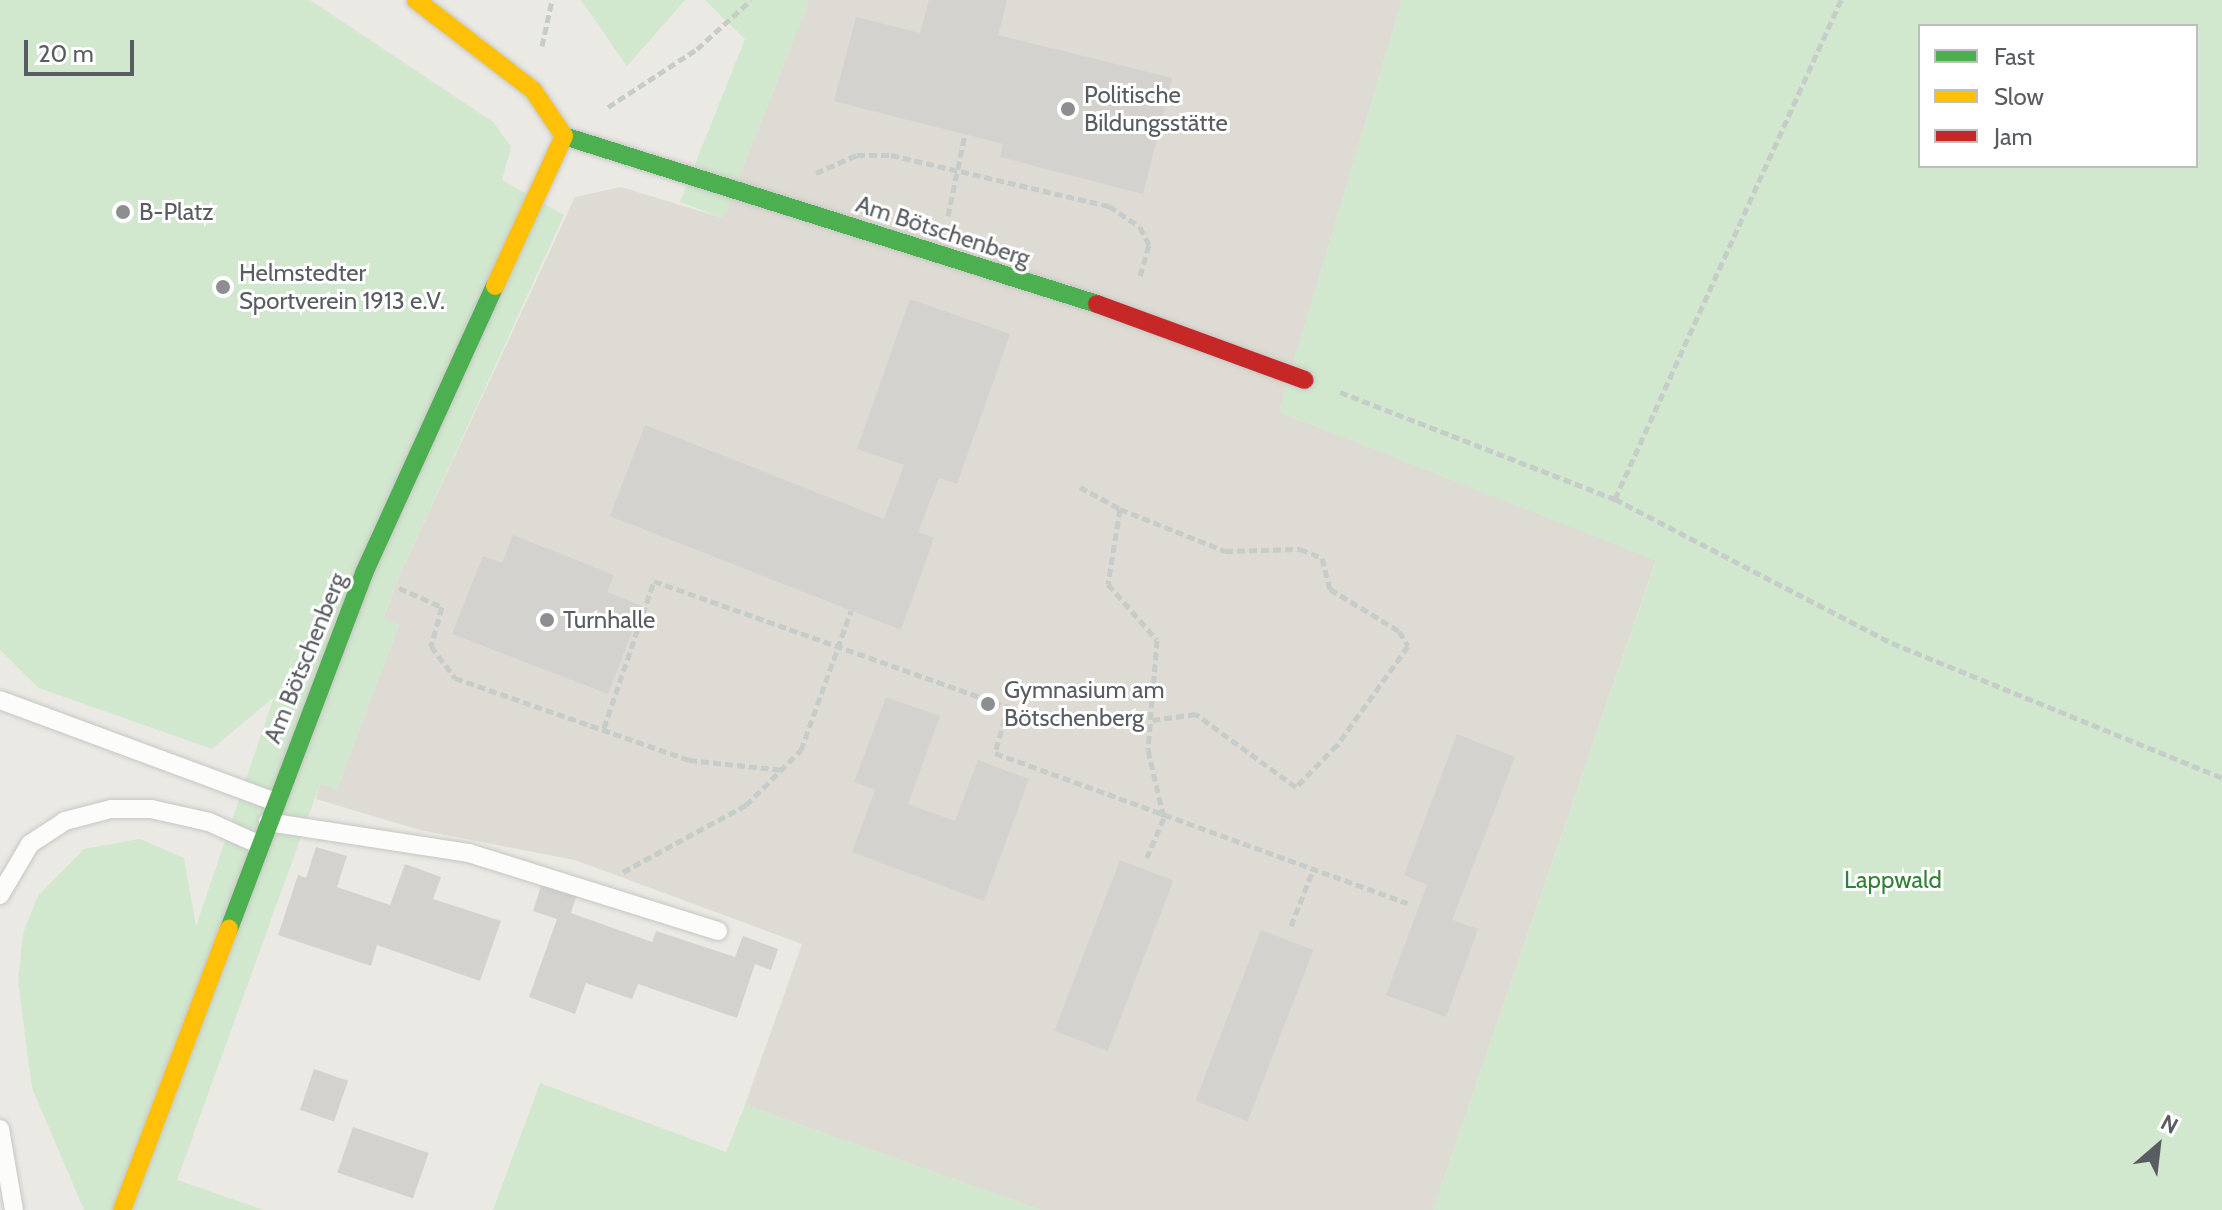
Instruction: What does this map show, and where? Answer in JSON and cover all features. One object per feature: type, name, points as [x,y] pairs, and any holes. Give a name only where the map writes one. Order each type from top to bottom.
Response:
[{"type":"street","points":[[416,0],[533,90],[552,109],[564,136]]},
{"type":"street","name":"Am Bötschenberg","points":[[122,1210],[273,801],[364,573],[564,136],[1128,314],[1305,380]]},
{"type":"lane","points":[[0,700],[273,801]]},
{"type":"lane","points":[[0,895],[30,844],[65,821],[111,809],[151,809],[209,822],[258,844]]},
{"type":"lane","points":[[266,822],[469,853],[594,888],[718,931]]},
{"type":"lane","points":[[0,1129],[14,1210]]},
{"type":"path","points":[[604,110],[697,49],[751,0]]},
{"type":"path","points":[[1615,499],[1841,0]]},
{"type":"path","points":[[939,256],[965,134]]},
{"type":"path","points":[[782,203],[822,167],[857,155],[958,168],[1109,206],[1140,227],[1149,245],[1128,314]]},
{"type":"path","points":[[1305,380],[1615,499],[1892,643],[2222,778]]},
{"type":"path","points":[[1080,487],[1120,509],[1225,551],[1300,549],[1322,558],[1330,589],[1399,631],[1408,646],[1337,745],[1296,787],[1196,714],[1152,720]]},
{"type":"path","points":[[1120,509],[1108,584],[1157,640],[1148,750],[1164,818],[1147,857]]},
{"type":"path","points":[[364,573],[442,607],[431,646],[455,678],[689,760],[783,770]]},
{"type":"path","points":[[604,728],[654,581],[1008,707],[995,753],[1164,818],[1408,903]]},
{"type":"path","points":[[594,888],[746,805],[783,770],[801,750],[851,611]]},
{"type":"path","points":[[1291,926],[1313,870]]},
{"type":"shaded area","name":"Gymnasium am Bötschenberg","points":[[809,0],[1402,0],[1279,412],[1656,560],[1433,1210],[1041,1210],[745,1105],[802,944],[575,860],[420,830],[316,799],[320,783],[337,789],[399,625],[383,619],[400,574],[575,197],[621,187],[723,218]]},
{"type":"green space","name":"Helmstedter Sportverein 1913 e.V.","points":[[0,0],[310,0],[493,122],[511,147],[502,180],[564,215],[400,574],[383,618],[399,625],[337,789],[320,784],[177,1180],[263,1210],[84,1210],[32,1088],[18,981],[23,933],[38,896],[84,849],[140,839],[184,858],[196,926],[274,697],[212,749],[39,688],[0,650]]},
{"type":"green space","points":[[581,0],[685,0],[627,66]]},
{"type":"green space","points":[[705,0],[809,0],[723,218],[680,202],[745,39]]},
{"type":"green space","name":"Lappwald","points":[[1402,0],[2222,0],[2222,1210],[1433,1210],[1656,561],[1279,412]]},
{"type":"green space","points":[[540,1083],[726,1152],[745,1105],[1041,1210],[493,1210]]},
{"type":"building","name":"Politische Bildungsstätte","points":[[929,0],[1007,0],[998,35],[1172,78],[1143,194],[1000,157],[1003,144],[834,101],[856,17],[920,33]]},
{"type":"building","points":[[910,299],[1010,334],[957,484],[939,478],[918,532],[934,538],[901,630],[610,516],[645,425],[884,519],[904,465],[857,449]]},
{"type":"building","name":"Turnhalle","points":[[513,535],[614,575],[607,592],[642,606],[608,694],[452,634],[483,556],[502,563]]},
{"type":"building","points":[[886,697],[940,716],[908,804],[955,821],[978,760],[1029,779],[984,901],[852,852],[875,790],[854,782]]},
{"type":"building","points":[[1457,734],[1515,757],[1452,920],[1478,929],[1446,1017],[1386,995],[1427,885],[1404,875]]},
{"type":"building","points":[[316,847],[347,856],[337,887],[390,905],[405,864],[441,877],[433,899],[501,921],[480,981],[377,945],[371,966],[278,935],[298,875],[306,878]]},
{"type":"building","points":[[1120,860],[1173,880],[1108,1051],[1054,1031]]},
{"type":"building","points":[[542,883],[577,894],[571,913],[652,942],[656,931],[735,957],[743,936],[778,949],[771,970],[755,964],[737,1018],[638,984],[632,999],[586,983],[575,1014],[529,997],[557,919],[533,911]]},
{"type":"building","points":[[1261,930],[1313,950],[1248,1121],[1195,1101]]},
{"type":"building","points":[[314,1069],[348,1081],[334,1121],[300,1110]]},
{"type":"building","points":[[353,1127],[429,1153],[413,1198],[337,1172]]},
{"type":"traffic: fast","points":[[564,136],[1097,304]]},
{"type":"traffic: fast","points":[[229,929],[364,573],[495,286]]},
{"type":"traffic: slow","points":[[416,0],[533,90],[564,136],[495,286]]},
{"type":"traffic: slow","points":[[122,1210],[229,929]]},
{"type":"traffic: jam","points":[[1097,304],[1305,380]]},
{"type":"place","name":"Politische Bildungsstätte","points":[[1068,109]]},
{"type":"place","name":"B-Platz","points":[[123,212]]},
{"type":"place","name":"Helmstedter Sportverein 1913 e.V.","points":[[223,287]]},
{"type":"place","name":"Turnhalle","points":[[547,620]]},
{"type":"place","name":"Gymnasium am Bötschenberg","points":[[988,704]]}]
